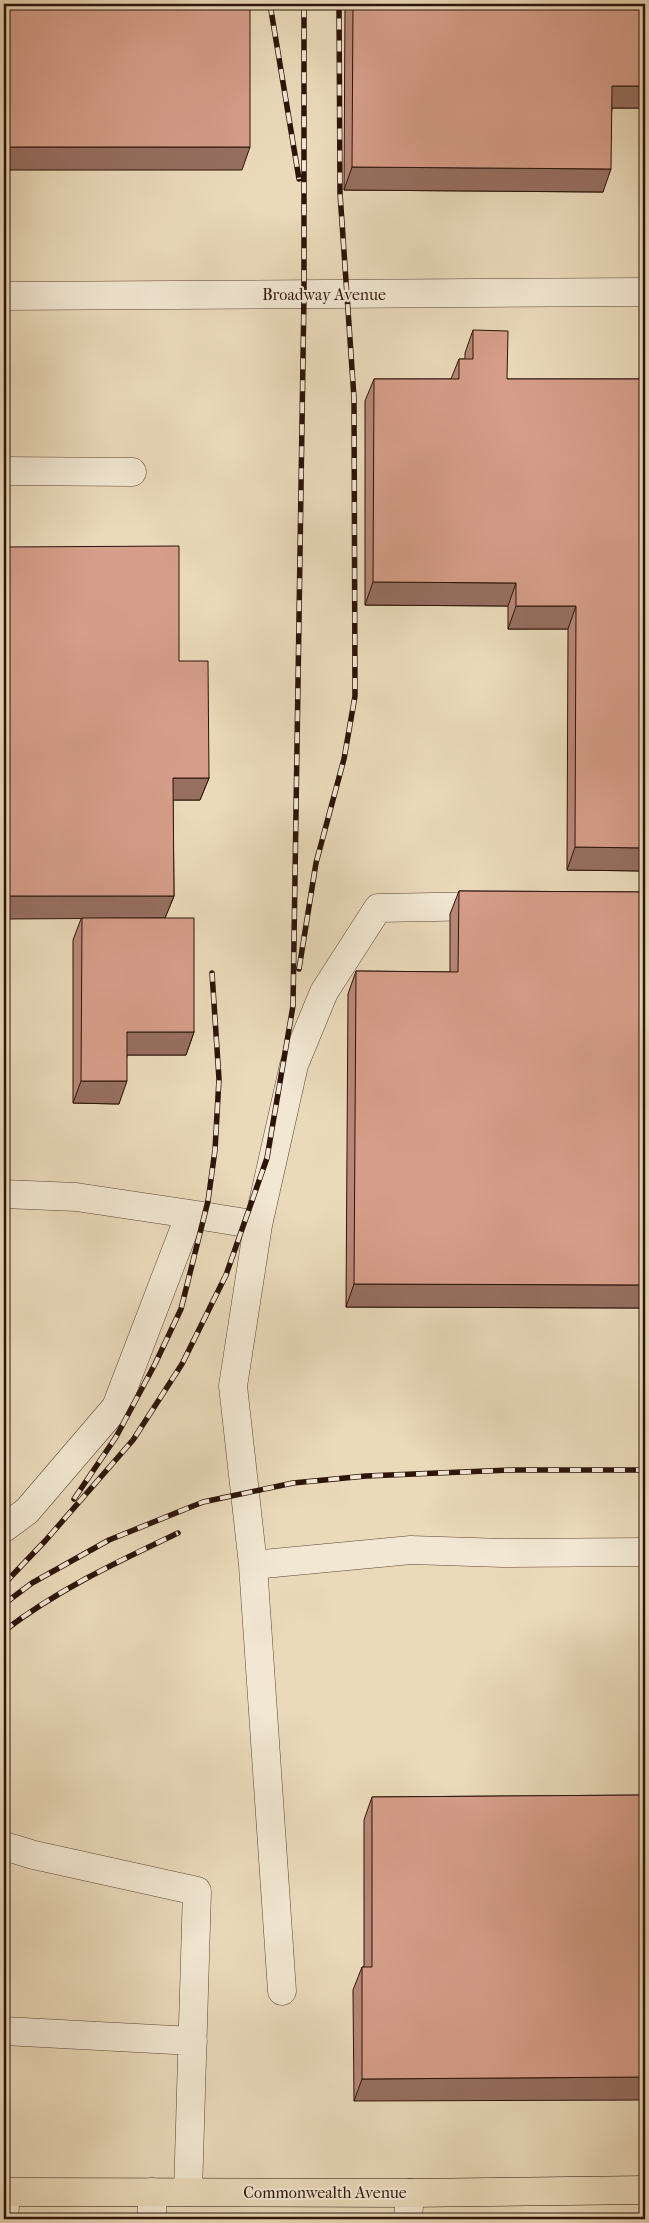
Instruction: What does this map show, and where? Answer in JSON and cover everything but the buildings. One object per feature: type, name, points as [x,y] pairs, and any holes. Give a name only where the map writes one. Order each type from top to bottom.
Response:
[{"type":"main road","name":"Commonwealth Avenue","points":[[5,2192],[410,2193],[645,2190]]},
{"type":"street","name":"Broadway Avenue","points":[[4,296],[645,292]]},
{"type":"street","points":[[4,471],[132,472]]},
{"type":"street","points":[[282,1991],[253,1565],[232,1386],[258,1225],[294,1065],[324,992],[378,908],[517,906]]},
{"type":"street","points":[[4,1194],[76,1197],[258,1225]]},
{"type":"street","points":[[4,1528],[27,1511],[116,1407],[190,1214]]},
{"type":"street","points":[[253,1565],[411,1550],[502,1553],[645,1552]]},
{"type":"street","points":[[4,1846],[34,1855],[197,1891],[188,2192]]},
{"type":"street","points":[[4,2031],[193,2041]]},
{"type":"street","points":[[4,2219],[5,2192]]},
{"type":"street","points":[[152,2192],[152,2219]]},
{"type":"street","points":[[408,2219],[410,2193]]},
{"type":"railway","points":[[270,4],[299,179]]},
{"type":"railway","points":[[4,1584],[46,1540],[133,1440],[182,1364],[226,1275],[267,1158],[293,1006],[304,294],[304,4]]},
{"type":"railway","points":[[299,969],[316,863],[344,759],[355,696],[354,398],[340,193],[339,4]]},
{"type":"railway","points":[[74,1499],[116,1437],[155,1364],[181,1309],[208,1201],[215,1150],[219,1079],[212,973]]},
{"type":"railway","points":[[4,1604],[32,1583],[109,1540],[203,1502],[293,1483],[366,1476],[513,1470],[645,1470]]},
{"type":"railway","points":[[4,1631],[45,1602],[66,1590],[178,1533]]}]
